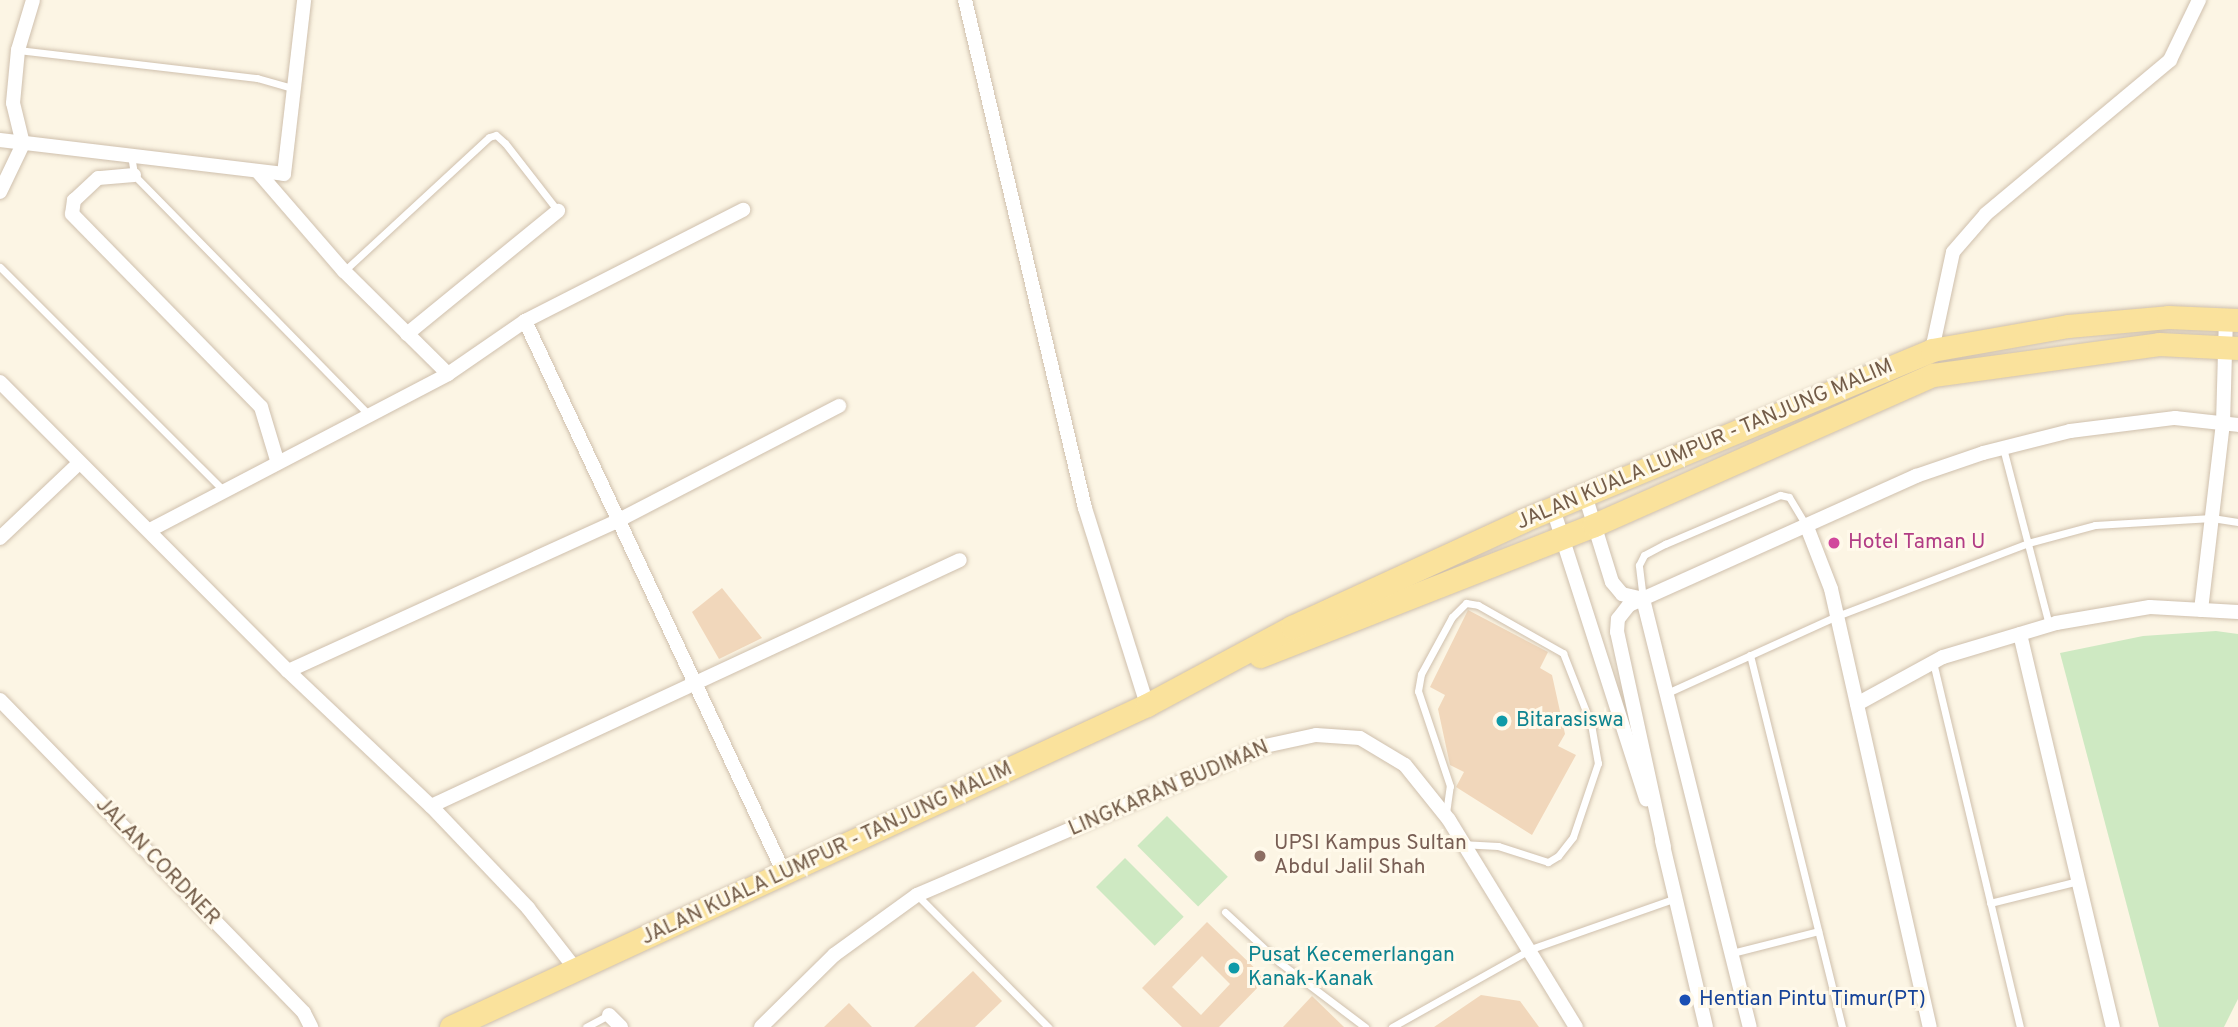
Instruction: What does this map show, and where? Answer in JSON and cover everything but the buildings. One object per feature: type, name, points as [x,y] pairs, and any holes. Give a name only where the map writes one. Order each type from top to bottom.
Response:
[{"type":"main road","name":"JALAN KUALA LUMPUR - TANJUNG MALIM","points":[[451,1027],[1147,705],[1200,674],[1553,509],[1932,349],[2068,326],[2168,317],[2232,319]]},
{"type":"main road","name":"JALAN KUALA LUMPUR - TANJUNG MALIM","points":[[1200,674],[1296,645],[1561,536],[1594,525],[1933,375],[2071,352],[2159,344],[2232,347]]},
{"type":"street","points":[[0,192],[23,144],[13,103],[18,50],[33,0]]},
{"type":"street","points":[[0,140],[284,174],[304,0]]},
{"type":"street","points":[[965,0],[1085,508],[1147,705]]},
{"type":"street","points":[[1932,349],[1953,252],[1986,214],[2170,60],[2199,0]]},
{"type":"street","points":[[259,173],[344,271],[448,374]]},
{"type":"street","points":[[134,176],[98,178],[74,200],[72,214],[261,407],[277,460]]},
{"type":"street","points":[[150,530],[277,460],[448,374],[526,321],[743,210]]},
{"type":"street","points":[[407,334],[558,211]]},
{"type":"street","points":[[2201,610],[2232,347],[2232,319]]},
{"type":"street","points":[[526,321],[784,873]]},
{"type":"street","points":[[0,382],[288,671],[431,806],[528,908],[577,971]]},
{"type":"street","points":[[288,671],[619,520],[839,406]]},
{"type":"street","points":[[1706,1027],[1617,632],[1618,619],[1629,605],[1916,476],[2002,448],[2070,431],[2162,420],[2238,425]]},
{"type":"street","points":[[0,538],[79,463]]},
{"type":"street","points":[[1585,495],[1612,582],[1622,594],[1643,599]]},
{"type":"street","points":[[1553,509],[1617,715],[1664,848]]},
{"type":"street","points":[[1807,527],[1837,616],[1930,1027]]},
{"type":"street","points":[[431,806],[960,560]]},
{"type":"street","points":[[1643,599],[1750,1027]]},
{"type":"street","points":[[1857,704],[1933,662],[2049,624],[2150,607],[2238,612]]},
{"type":"street","points":[[2020,634],[2113,1027]]},
{"type":"street","name":"JALAN CORDNER","points":[[0,700],[304,1013],[311,1027]]},
{"type":"street","name":"LINGKARAN BUDIMAN","points":[[761,1027],[834,956],[917,895],[1265,746],[1316,736],[1360,738],[1405,765],[1445,815],[1464,844],[1576,1027]]},
{"type":"street","points":[[609,1015],[621,1027]]},
{"type":"lane","points":[[18,50],[257,78],[293,88]]},
{"type":"lane","points":[[344,271],[489,137],[496,135],[558,211]]},
{"type":"lane","points":[[131,154],[134,176],[370,415]]},
{"type":"lane","points":[[0,267],[222,489]]},
{"type":"lane","points":[[2002,448],[2049,624]]},
{"type":"lane","points":[[1643,599],[1639,565],[1644,555],[1665,544],[1780,495],[1789,497],[1807,527]]},
{"type":"lane","points":[[1667,693],[1837,616],[2028,543],[2095,525],[2212,518],[2238,522]]},
{"type":"lane","points":[[1445,815],[1450,786],[1418,691],[1421,674],[1445,629],[1466,603],[1503,614],[1563,653],[1591,724],[1598,763],[1593,789],[1573,837],[1558,856],[1548,862],[1498,846],[1464,844]]},
{"type":"lane","points":[[1750,655],[1842,1027]]},
{"type":"lane","points":[[1933,662],[2020,1027]]},
{"type":"lane","points":[[1591,724],[1617,715]]},
{"type":"lane","points":[[1990,903],[2078,881]]},
{"type":"lane","points":[[917,895],[1048,1027]]},
{"type":"lane","points":[[1392,1027],[1531,950],[1676,898]]},
{"type":"lane","points":[[1225,912],[1279,962],[1365,1027]]},
{"type":"lane","points":[[1732,953],[1818,931]]},
{"type":"lane","points":[[586,1027],[609,1015]]},
{"type":"green space","points":[[2216,631],[2238,634],[2238,999],[2224,1027],[2159,1027],[2060,653],[2143,636]]},
{"type":"green space","points":[[1167,816],[1228,877],[1198,907],[1137,846]]},
{"type":"green space","points":[[1125,858],[1184,917],[1155,946],[1096,887]]},
{"type":"place","name":"Hotel Taman U","points":[[1834,543]]},
{"type":"place","name":"Bitarasiswa","points":[[1502,721]]},
{"type":"place","name":"UPSI Kampus Sultan Abdul Jalil Shah","points":[[1260,856]]},
{"type":"place","name":"Pusat Kecemerlangan Kanak-Kanak","points":[[1234,968]]},
{"type":"place","name":"Hentian Pintu Timur(PT)","points":[[1685,1000]]}]
